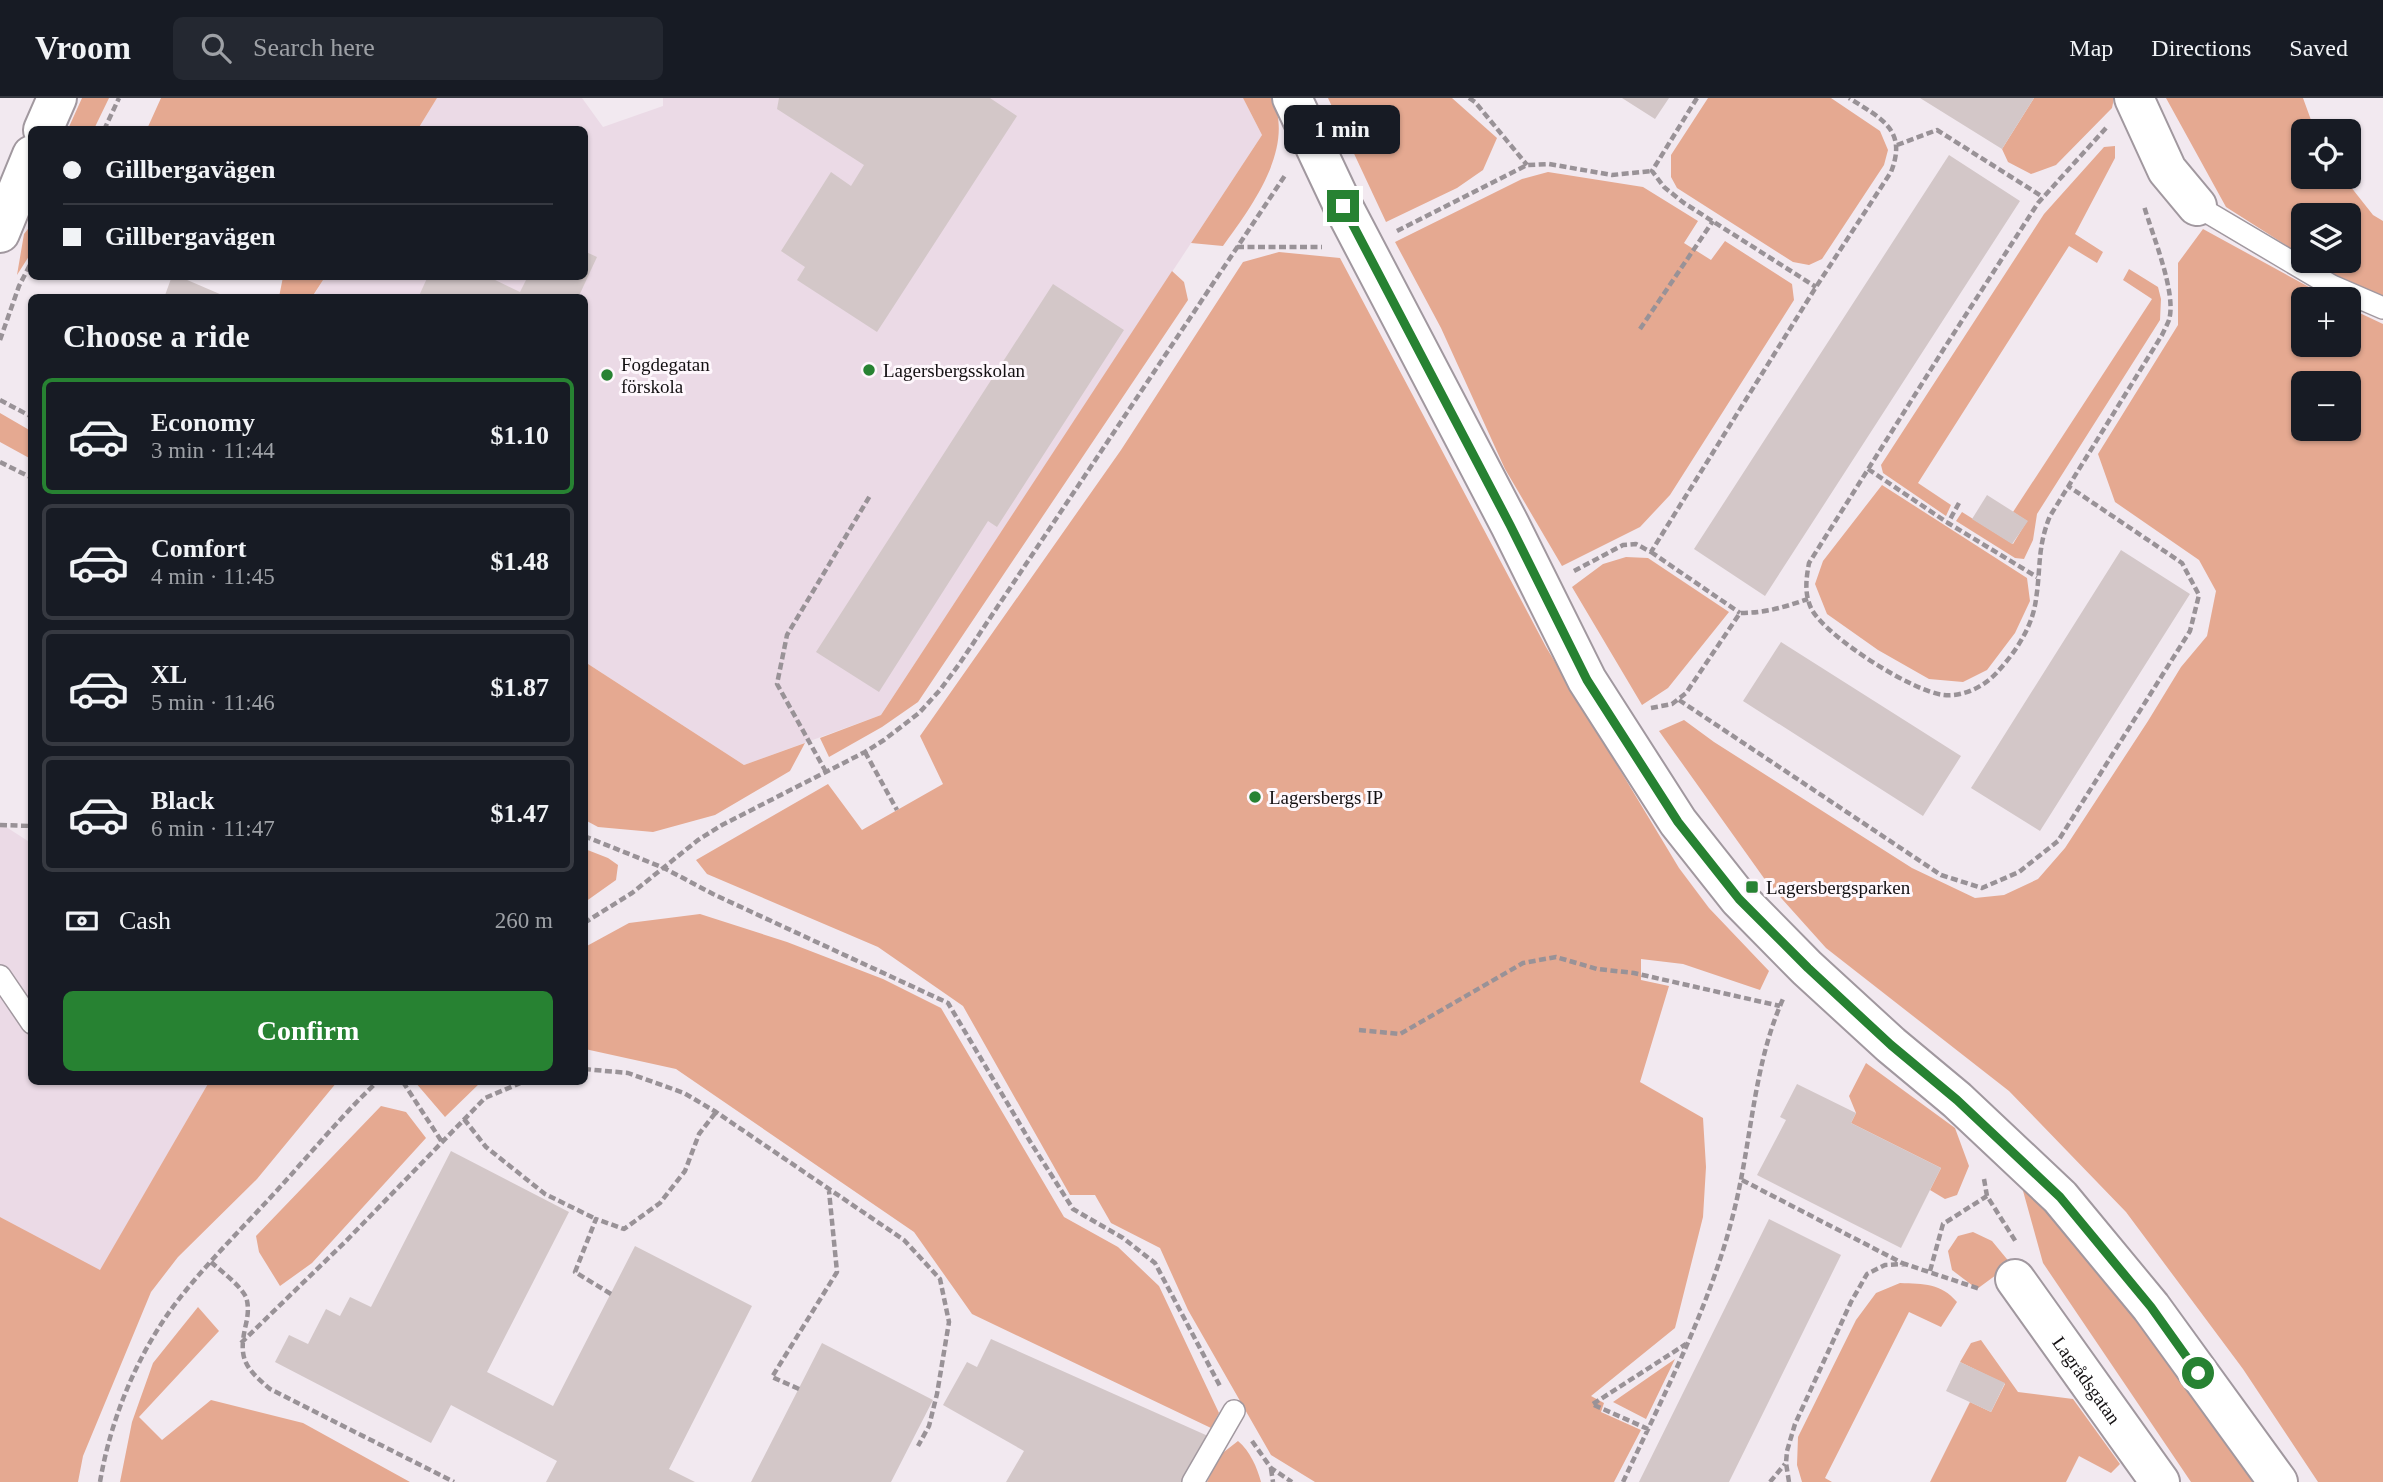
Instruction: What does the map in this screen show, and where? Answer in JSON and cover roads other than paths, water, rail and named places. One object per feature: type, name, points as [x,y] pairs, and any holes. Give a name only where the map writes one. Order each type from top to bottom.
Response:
[{"type":"street","points":[[45,126],[57,98]]},
{"type":"street","points":[[1292,98],[1364,247],[1587,680],[1678,822],[1739,899],[1808,968],[1891,1045],[1957,1100],[2060,1197],[2151,1307],[2278,1482]]},
{"type":"street","points":[[2136,102],[2167,170],[2197,206]]},
{"type":"street","points":[[0,233],[28,164]]},
{"type":"street","name":"Lagrådsgatan","points":[[2015,1279],[2160,1482]]},
{"type":"lane","points":[[2197,206],[2332,286],[2383,308]]},
{"type":"lane","points":[[0,976],[28,1017]]},
{"type":"lane","points":[[1193,1482],[1234,1411]]},
{"type":"place","name":"Lagersbergsskolan","points":[[869,370]]},
{"type":"place","name":"Fogdegatan förskola","points":[[607,375]]},
{"type":"place","name":"Lagersbergs IP","points":[[1255,797]]},
{"type":"place","name":"Lagersbergsparken","points":[[1752,887]]}]
